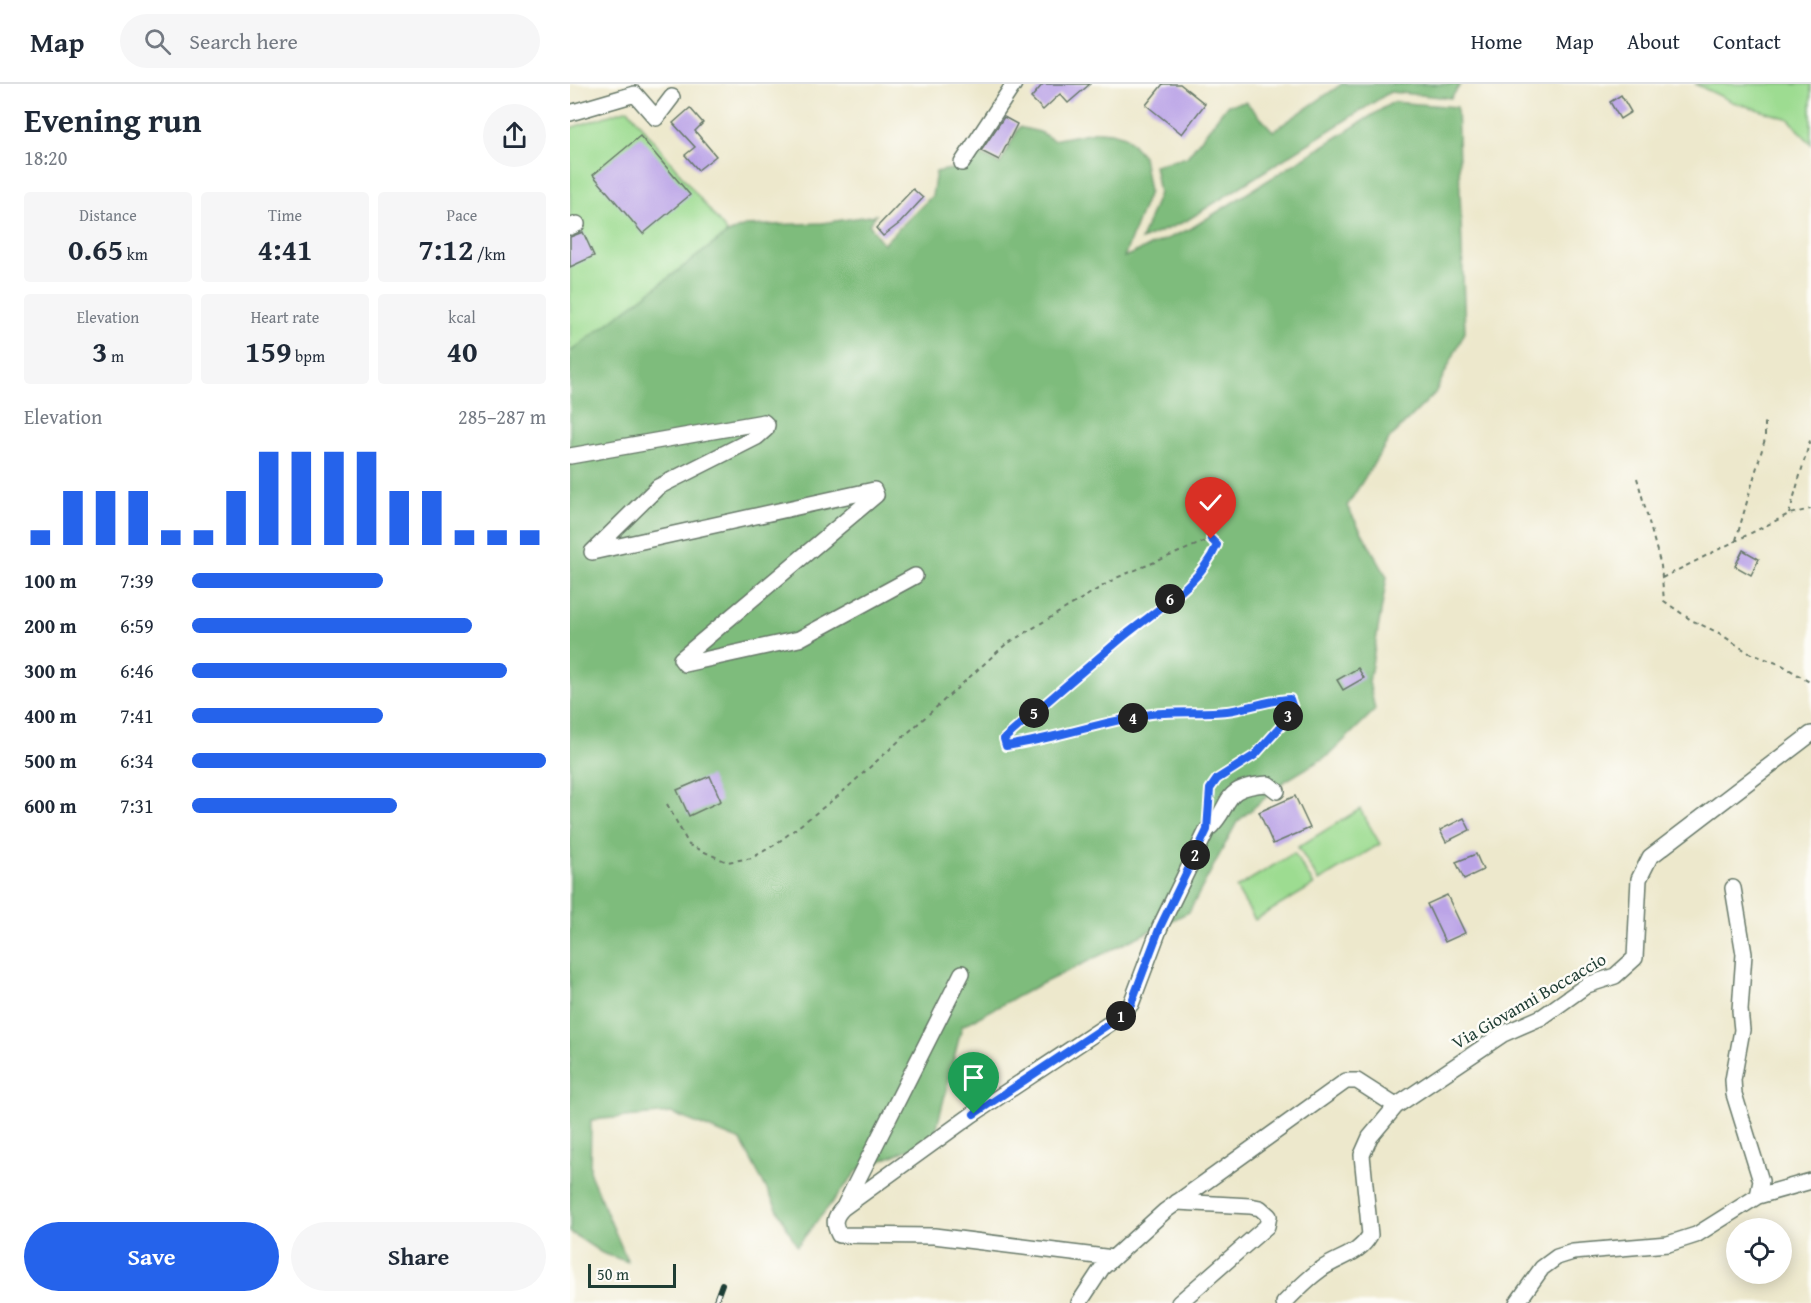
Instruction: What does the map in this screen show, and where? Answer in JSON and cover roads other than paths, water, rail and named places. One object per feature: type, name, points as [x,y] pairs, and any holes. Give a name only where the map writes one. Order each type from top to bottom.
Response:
[{"type":"street","points":[[962,163],[1014,84]]},
{"type":"street","points":[[570,113],[634,94],[656,118],[672,97]]},
{"type":"street","points":[[570,456],[764,422],[767,425],[757,437],[658,487],[592,552],[874,490],[876,495],[681,659],[685,664],[799,639],[915,576]]},
{"type":"street","name":"Via Giovanni Boccaccio","points":[[1284,1303],[1321,1269],[1352,1255],[1367,1240],[1370,1234],[1362,1155],[1370,1137],[1396,1106],[1503,1034],[1542,1017],[1587,985],[1615,976],[1635,958],[1639,879],[1650,857],[1811,734]]},
{"type":"street","points":[[1113,1258],[934,1236],[839,1235],[834,1224],[836,1215],[843,1208],[974,1114],[1121,1016],[1131,1004],[1160,927],[1207,830],[1218,818],[1224,802],[1232,794],[1250,785],[1268,784],[1277,791]]},
{"type":"street","points":[[1733,888],[1744,954],[1740,1010],[1742,1030],[1733,1080],[1734,1094],[1761,1181],[1758,1196]]},
{"type":"street","points":[[843,1208],[962,973]]},
{"type":"street","points":[[1079,1303],[1102,1268],[1178,1202],[1346,1081],[1357,1081],[1396,1106]]},
{"type":"street","points":[[1517,1303],[1542,1268],[1557,1257],[1572,1252],[1668,1244],[1696,1235],[1758,1196],[1811,1181]]},
{"type":"street","points":[[1178,1202],[1250,1206],[1260,1208],[1269,1216],[1266,1226],[1179,1303]]},
{"type":"railway","points":[[715,1303],[722,1284]]}]
